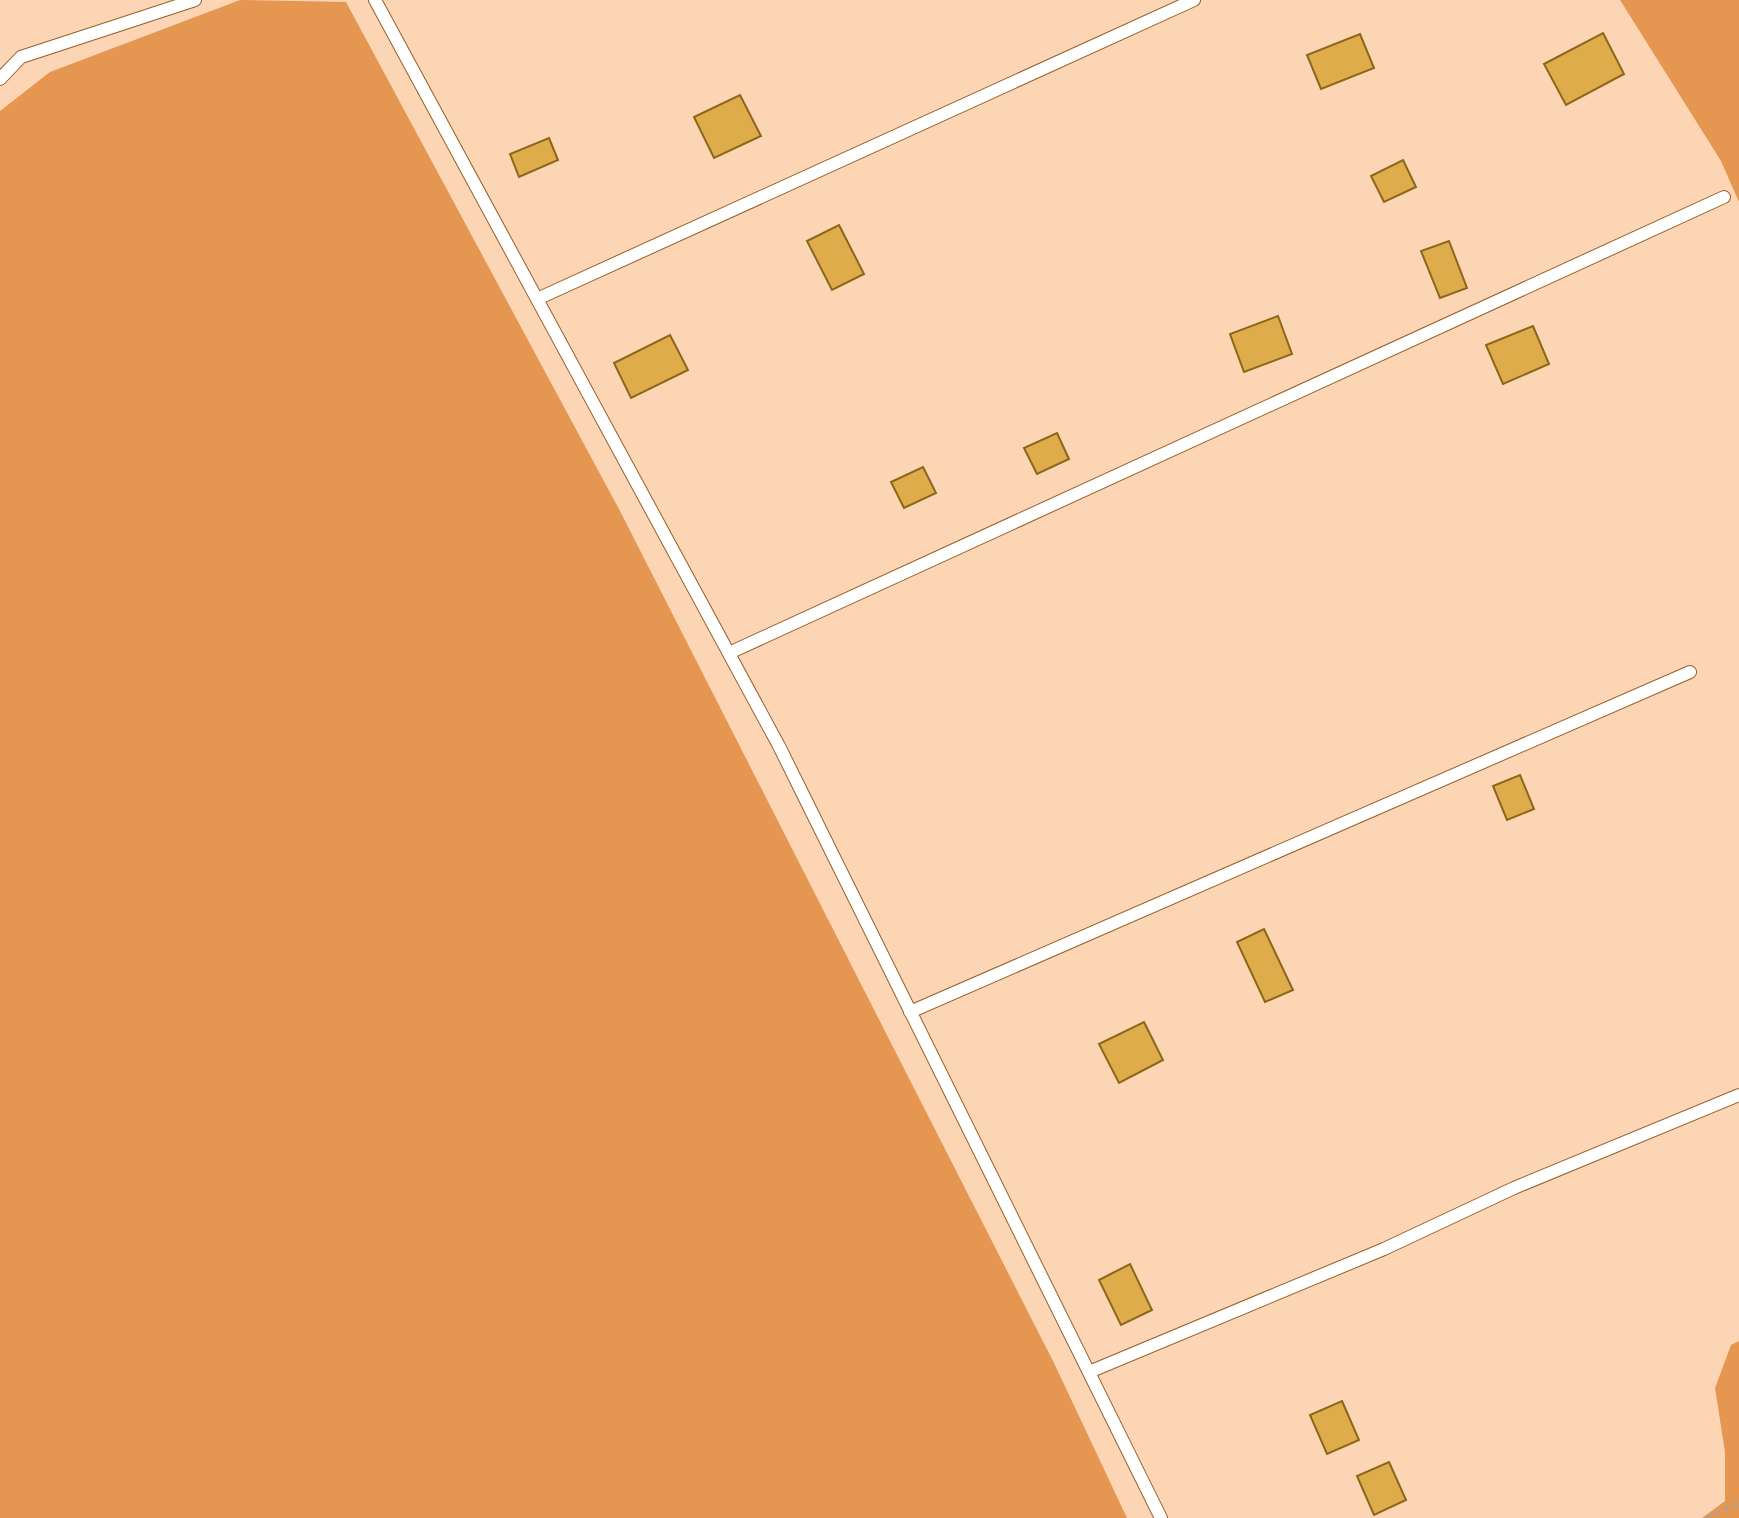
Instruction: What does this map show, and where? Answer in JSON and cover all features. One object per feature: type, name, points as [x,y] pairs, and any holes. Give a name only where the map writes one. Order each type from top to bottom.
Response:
[{"type":"lane","points":[[0,79],[21,57],[195,0]]},
{"type":"lane","points":[[375,0],[779,746],[1161,1518]]},
{"type":"lane","points":[[537,299],[1194,0]]},
{"type":"lane","points":[[729,653],[1724,197]]},
{"type":"lane","points":[[911,1012],[1690,672]]},
{"type":"lane","points":[[1088,1372],[1384,1249],[1514,1188],[1739,1095]]},
{"type":"path","points":[[1706,1518],[1739,1503]]},
{"type":"shaded area","points":[[240,0],[346,2],[620,511],[1054,1363],[1127,1518],[0,1518],[0,111],[50,72]]},
{"type":"shaded area","points":[[1620,0],[1739,0],[1739,202],[1721,161]]},
{"type":"shaded area","points":[[1739,1341],[1739,1518],[1702,1518],[1725,1501],[1725,1452],[1715,1388],[1731,1345]]},
{"type":"building","points":[[1603,33],[1624,74],[1566,105],[1544,64]]},
{"type":"building","points":[[1360,34],[1374,68],[1321,89],[1307,55]]},
{"type":"building","points":[[740,95],[761,136],[714,158],[694,117]]},
{"type":"building","points":[[549,138],[558,160],[519,177],[510,154]]},
{"type":"building","points":[[1403,160],[1416,187],[1384,202],[1371,176]]},
{"type":"building","points":[[839,225],[864,274],[832,290],[807,241]]},
{"type":"building","points":[[1449,241],[1467,288],[1440,298],[1421,251]]},
{"type":"building","points":[[1278,316],[1292,354],[1244,372],[1230,334]]},
{"type":"building","points":[[1533,326],[1549,364],[1503,384],[1486,345]]},
{"type":"building","points":[[670,335],[688,370],[631,398],[614,363]]},
{"type":"building","points":[[1057,433],[1069,459],[1037,474],[1024,448]]},
{"type":"building","points":[[923,467],[936,493],[904,508],[891,482]]},
{"type":"building","points":[[1520,775],[1534,809],[1507,820],[1493,786]]},
{"type":"building","points":[[1264,929],[1293,990],[1265,1002],[1237,942]]},
{"type":"building","points":[[1144,1022],[1163,1060],[1119,1083],[1099,1044]]},
{"type":"building","points":[[1130,1264],[1152,1310],[1121,1325],[1099,1280]]},
{"type":"building","points":[[1342,1401],[1359,1440],[1327,1454],[1310,1415]]},
{"type":"building","points":[[1389,1462],[1406,1500],[1374,1515],[1357,1476]]}]
